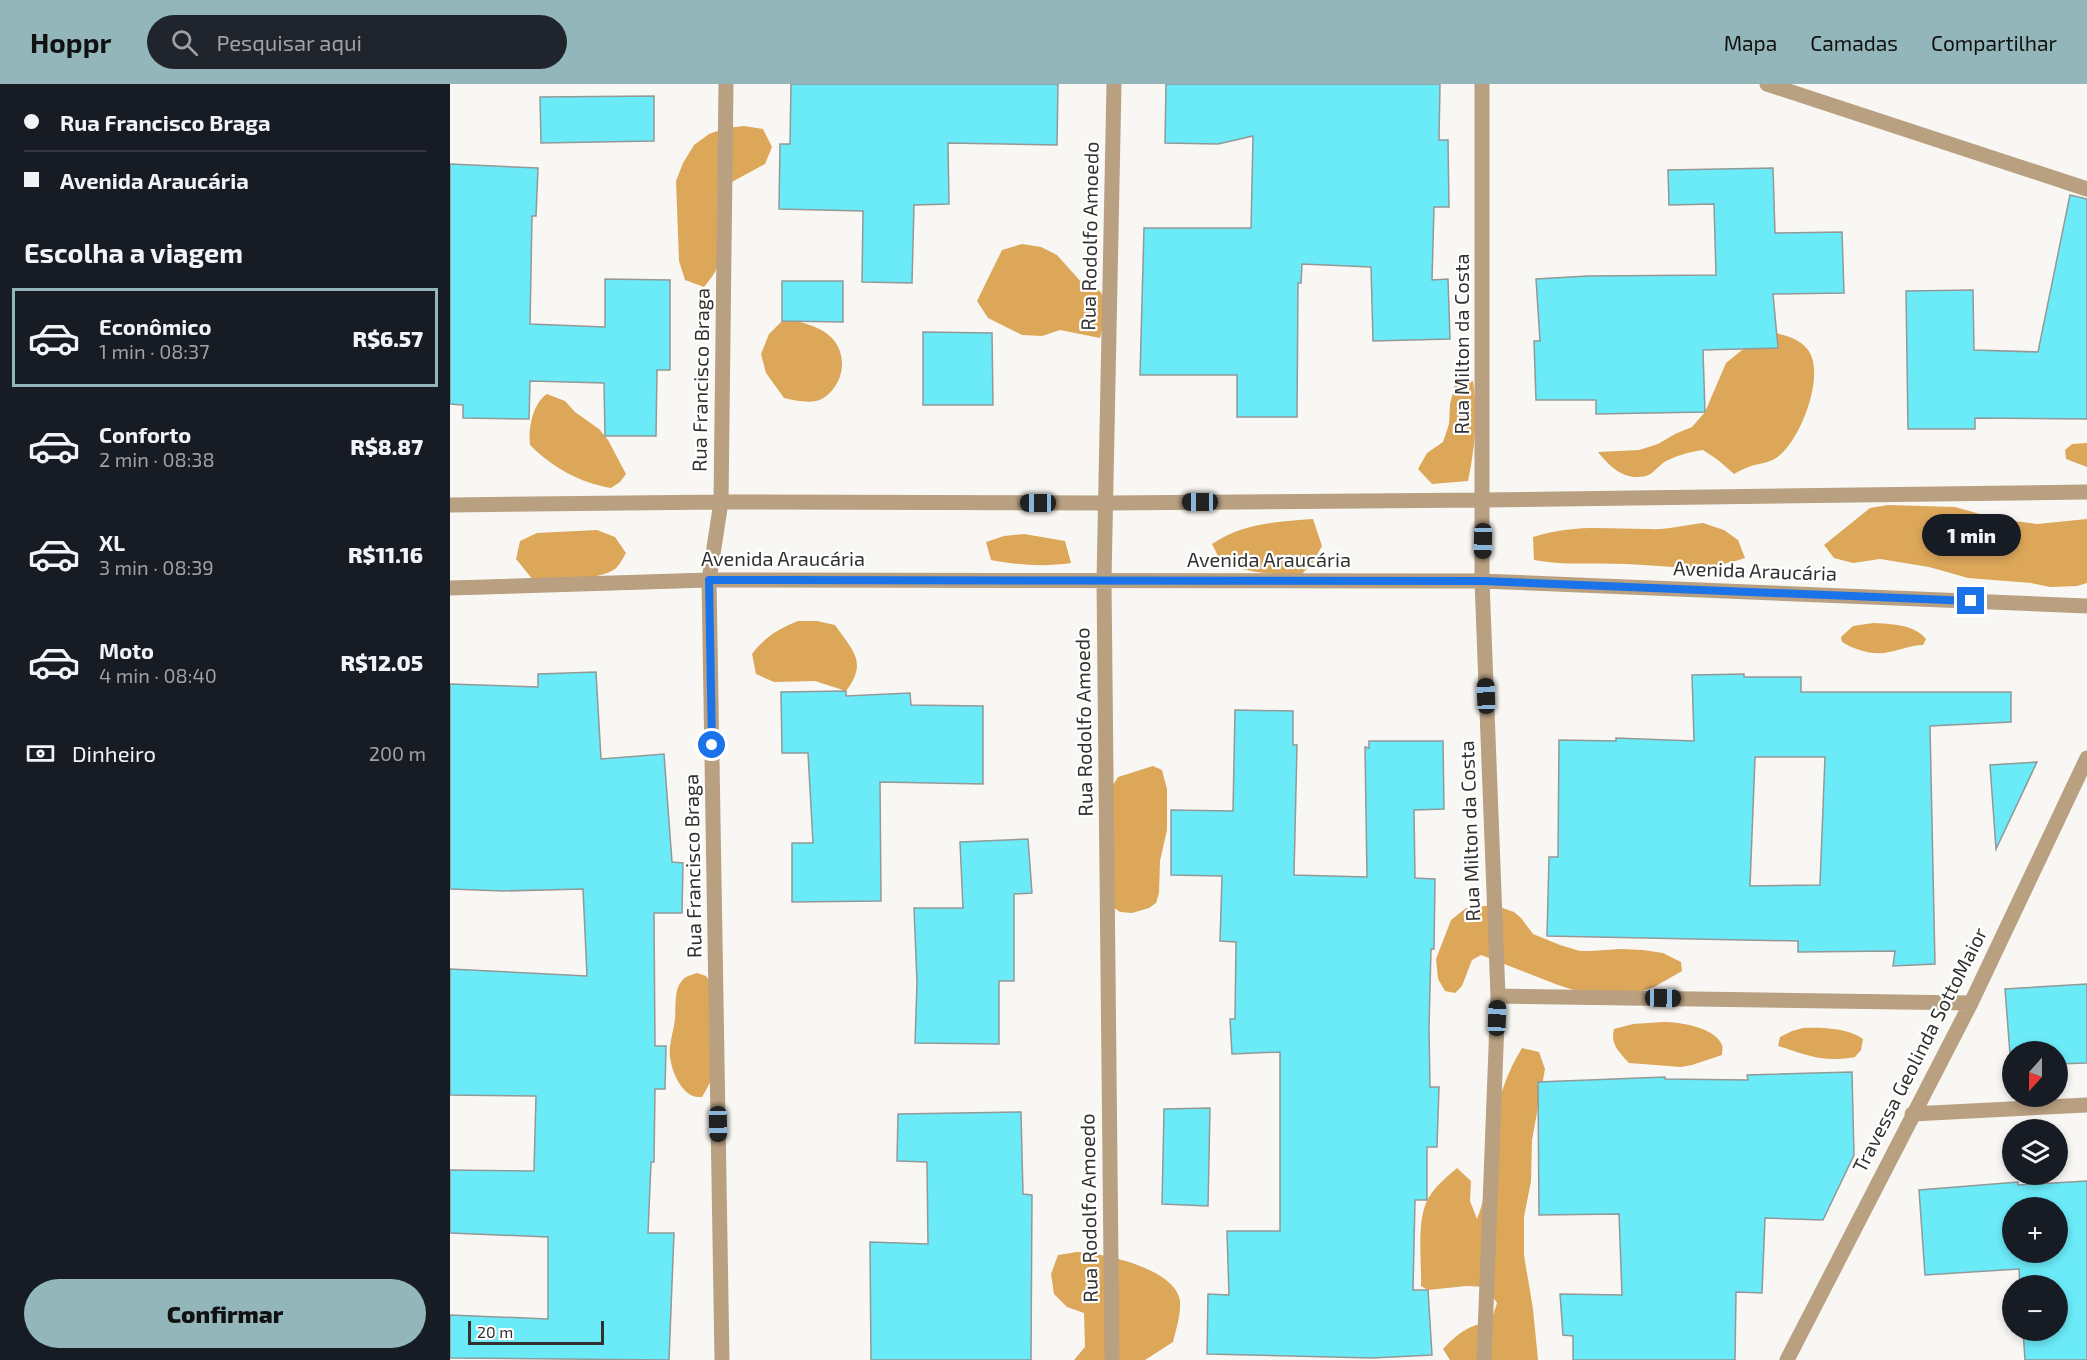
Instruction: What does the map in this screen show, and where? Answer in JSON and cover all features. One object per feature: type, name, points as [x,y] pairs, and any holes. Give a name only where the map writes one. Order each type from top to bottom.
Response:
[{"type":"street","name":"Rua Francisco Braga","points":[[722,1360],[709,580],[721,502],[726,84]]},
{"type":"street","name":"Rua Rodolfo Amoedo","points":[[1112,1360],[1104,580],[1114,84]]},
{"type":"street","name":"Rua Milton da Costa","points":[[1482,84],[1482,581],[1498,996],[1484,1360]]},
{"type":"street","points":[[1767,84],[2087,189]]},
{"type":"street","points":[[450,505],[721,502],[1106,503],[2087,492]]},
{"type":"street","name":"Avenida Araucária","points":[[450,588],[709,580],[1482,581],[2087,606]]},
{"type":"street","name":"Travessa Geolinda SottoMaior","points":[[1787,1360],[1971,1003],[2087,758]]},
{"type":"street","points":[[1498,996],[1971,1003]]},
{"type":"street","points":[[1912,1114],[2087,1105]]},
{"type":"shaded area","points":[[744,126],[763,129],[772,147],[765,164],[730,183],[717,197],[720,255],[715,272],[704,287],[685,280],[679,261],[676,181],[694,145],[709,134],[726,128]]},
{"type":"shaded area","points":[[1022,244],[1041,247],[1057,255],[1082,283],[1100,291],[1108,304],[1100,338],[1060,330],[1042,336],[1022,335],[988,318],[977,301],[1002,250]]},
{"type":"shaded area","points":[[791,319],[814,327],[833,339],[841,356],[841,374],[838,382],[825,397],[816,401],[805,402],[784,398],[766,373],[761,354],[769,334],[782,321]]},
{"type":"shaded area","points":[[1776,333],[1794,339],[1808,350],[1813,361],[1814,374],[1813,389],[1803,421],[1788,447],[1777,458],[1734,474],[1703,450],[1671,459],[1649,475],[1638,477],[1618,472],[1598,452],[1639,450],[1658,444],[1692,427],[1705,412],[1726,363],[1742,350],[1761,344]]},
{"type":"shaded area","points":[[1473,381],[1475,431],[1468,481],[1432,484],[1418,469],[1427,453],[1443,442],[1449,424],[1450,404],[1455,385]]},
{"type":"shaded area","points":[[547,394],[565,401],[575,412],[599,429],[608,440],[626,474],[620,482],[611,488],[578,478],[557,467],[530,445],[530,431],[535,410]]},
{"type":"shaded area","points":[[2087,443],[2087,467],[2066,459],[2065,450],[2072,444]]},
{"type":"shaded area","points":[[1888,505],[1955,507],[1998,519],[2037,524],[2087,519],[2087,583],[2077,586],[2050,587],[2031,583],[1968,578],[1929,567],[1880,559],[1853,563],[1834,558],[1824,545],[1870,508]]},
{"type":"shaded area","points":[[1313,519],[1322,546],[1313,562],[1301,575],[1261,573],[1232,566],[1221,562],[1212,544],[1248,528]]},
{"type":"shaded area","points":[[1703,523],[1724,530],[1738,540],[1745,558],[1700,567],[1557,563],[1534,560],[1533,537],[1548,533],[1590,528],[1662,529]]},
{"type":"shaded area","points":[[597,530],[615,537],[626,553],[616,568],[607,573],[576,579],[534,581],[516,559],[520,541],[537,533]]},
{"type":"shaded area","points":[[1024,534],[1065,541],[1071,563],[1031,565],[991,560],[986,542],[1004,536]]},
{"type":"shaded area","points":[[798,621],[817,621],[835,625],[847,642],[856,657],[857,664],[853,681],[846,691],[815,681],[774,682],[756,674],[752,654],[772,634]]},
{"type":"shaded area","points":[[1873,623],[1915,630],[1926,639],[1923,645],[1883,653],[1865,652],[1842,642],[1841,637],[1853,626]]},
{"type":"shaded area","points":[[1153,766],[1162,770],[1167,789],[1167,830],[1160,861],[1159,893],[1156,903],[1149,908],[1132,913],[1120,912],[1113,907],[1113,785],[1118,777]]},
{"type":"shaded area","points":[[1494,905],[1514,912],[1533,934],[1560,945],[1580,951],[1621,949],[1663,953],[1681,962],[1682,971],[1654,987],[1636,993],[1580,992],[1481,955],[1472,960],[1462,986],[1455,993],[1445,991],[1438,979],[1436,959],[1451,920],[1466,908]]},
{"type":"shaded area","points":[[697,973],[706,976],[711,983],[711,1081],[702,1097],[693,1096],[682,1088],[672,1067],[670,1053],[677,990],[684,978]]},
{"type":"shaded area","points":[[1663,1022],[1696,1027],[1712,1034],[1722,1045],[1722,1055],[1681,1067],[1629,1063],[1614,1043],[1614,1029],[1633,1024]]},
{"type":"shaded area","points":[[1803,1028],[1826,1028],[1850,1032],[1863,1039],[1861,1050],[1855,1057],[1824,1059],[1778,1046],[1780,1037]]},
{"type":"shaded area","points":[[1522,1048],[1539,1052],[1545,1069],[1532,1140],[1531,1181],[1524,1217],[1524,1255],[1538,1360],[1450,1360],[1443,1349],[1464,1331],[1491,1321],[1497,1303],[1486,1287],[1466,1286],[1428,1290],[1421,1286],[1420,1238],[1423,1214],[1431,1194],[1457,1168],[1471,1181],[1470,1201],[1477,1219],[1486,1185],[1498,1106],[1508,1076]]},
{"type":"shaded area","points":[[1077,1252],[1104,1256],[1137,1265],[1166,1280],[1176,1290],[1180,1301],[1173,1342],[1145,1360],[1074,1360],[1085,1347],[1084,1313],[1067,1307],[1054,1294],[1051,1274],[1058,1255]]},
{"type":"building","points":[[791,84],[1058,84],[1057,145],[948,143],[949,204],[914,205],[912,283],[862,282],[863,211],[779,209],[780,144],[790,144]]},
{"type":"building","points":[[1166,84],[1440,84],[1439,140],[1448,140],[1449,207],[1434,207],[1432,280],[1448,279],[1450,339],[1373,341],[1371,267],[1302,264],[1301,283],[1298,283],[1297,417],[1237,417],[1237,375],[1140,375],[1144,228],[1251,228],[1253,136],[1218,144],[1165,143]]},
{"type":"building","points":[[654,96],[654,141],[541,143],[540,97]]},
{"type":"building","points":[[450,164],[538,168],[536,216],[532,216],[530,324],[605,327],[605,279],[670,280],[670,370],[657,370],[656,436],[605,436],[604,383],[530,381],[529,419],[463,418],[463,405],[450,404]]},
{"type":"building","points":[[1773,168],[1775,233],[1842,232],[1844,293],[1773,294],[1778,348],[1703,350],[1705,412],[1596,414],[1596,400],[1536,400],[1534,341],[1540,341],[1536,279],[1588,276],[1716,275],[1714,204],[1669,205],[1668,170]]},
{"type":"building","points":[[2070,195],[2087,199],[2087,419],[1975,418],[1975,429],[1908,429],[1906,291],[1973,290],[1974,350],[2038,352]]},
{"type":"building","points":[[782,281],[843,281],[843,322],[782,321]]},
{"type":"building","points":[[923,332],[992,333],[993,405],[923,405]]},
{"type":"building","points":[[596,672],[601,759],[664,754],[672,862],[683,863],[682,913],[654,913],[655,1046],[666,1046],[665,1089],[655,1089],[654,1162],[651,1162],[648,1233],[674,1233],[669,1360],[450,1358],[450,1315],[548,1319],[548,1237],[450,1233],[450,1170],[534,1171],[536,1096],[450,1095],[450,969],[587,976],[583,889],[503,891],[450,889],[450,684],[538,687],[538,674]]},
{"type":"building","points":[[1744,674],[1744,677],[1801,677],[1801,692],[2011,692],[2011,722],[1930,726],[1935,964],[1893,966],[1895,951],[1798,952],[1798,941],[1547,936],[1549,857],[1558,857],[1559,740],[1616,741],[1616,738],[1694,741],[1692,675]],"holes":[[[1755,757],[1825,757],[1820,885],[1750,886]]]},
{"type":"building","points":[[846,691],[846,696],[910,693],[911,705],[983,706],[983,784],[880,782],[881,901],[792,902],[792,843],[813,843],[808,753],[782,753],[781,692]]},
{"type":"building","points":[[1235,710],[1293,711],[1293,745],[1297,745],[1294,875],[1367,877],[1365,747],[1369,748],[1369,741],[1443,741],[1444,809],[1414,810],[1415,878],[1435,879],[1434,949],[1431,949],[1429,1027],[1430,1087],[1439,1087],[1437,1147],[1427,1147],[1427,1200],[1415,1200],[1413,1290],[1428,1290],[1432,1355],[1372,1358],[1207,1354],[1208,1294],[1229,1295],[1227,1231],[1280,1231],[1280,1052],[1232,1054],[1230,1019],[1235,1019],[1236,942],[1220,941],[1222,876],[1171,875],[1171,810],[1233,811]]},
{"type":"building","points":[[2037,762],[1996,849],[1990,765]]},
{"type":"building","points":[[1028,839],[1032,893],[1014,894],[1014,981],[999,981],[999,1044],[915,1043],[917,983],[914,908],[963,908],[960,842]]},
{"type":"building","points":[[2087,984],[2087,1063],[2068,1064],[2068,1041],[2009,1041],[2005,989]]},
{"type":"building","points":[[1852,1072],[1854,1155],[1823,1220],[1765,1218],[1762,1293],[1736,1292],[1735,1360],[1573,1360],[1573,1336],[1563,1335],[1560,1294],[1622,1295],[1619,1214],[1539,1215],[1538,1082],[1665,1077],[1665,1079],[1748,1080],[1747,1075]]},
{"type":"building","points":[[1210,1108],[1208,1206],[1162,1204],[1164,1109]]},
{"type":"building","points":[[1021,1112],[1023,1194],[1032,1195],[1031,1360],[871,1360],[870,1242],[928,1244],[927,1162],[897,1161],[898,1114]]},
{"type":"building","points":[[2087,1181],[2087,1360],[2025,1360],[2024,1341],[2068,1341],[2068,1275],[2019,1275],[2019,1269],[1925,1275],[1919,1190],[2002,1183],[2068,1185],[2068,1182]]},
{"type":"route","points":[[712,745],[709,580],[1482,581],[1971,601]]}]
